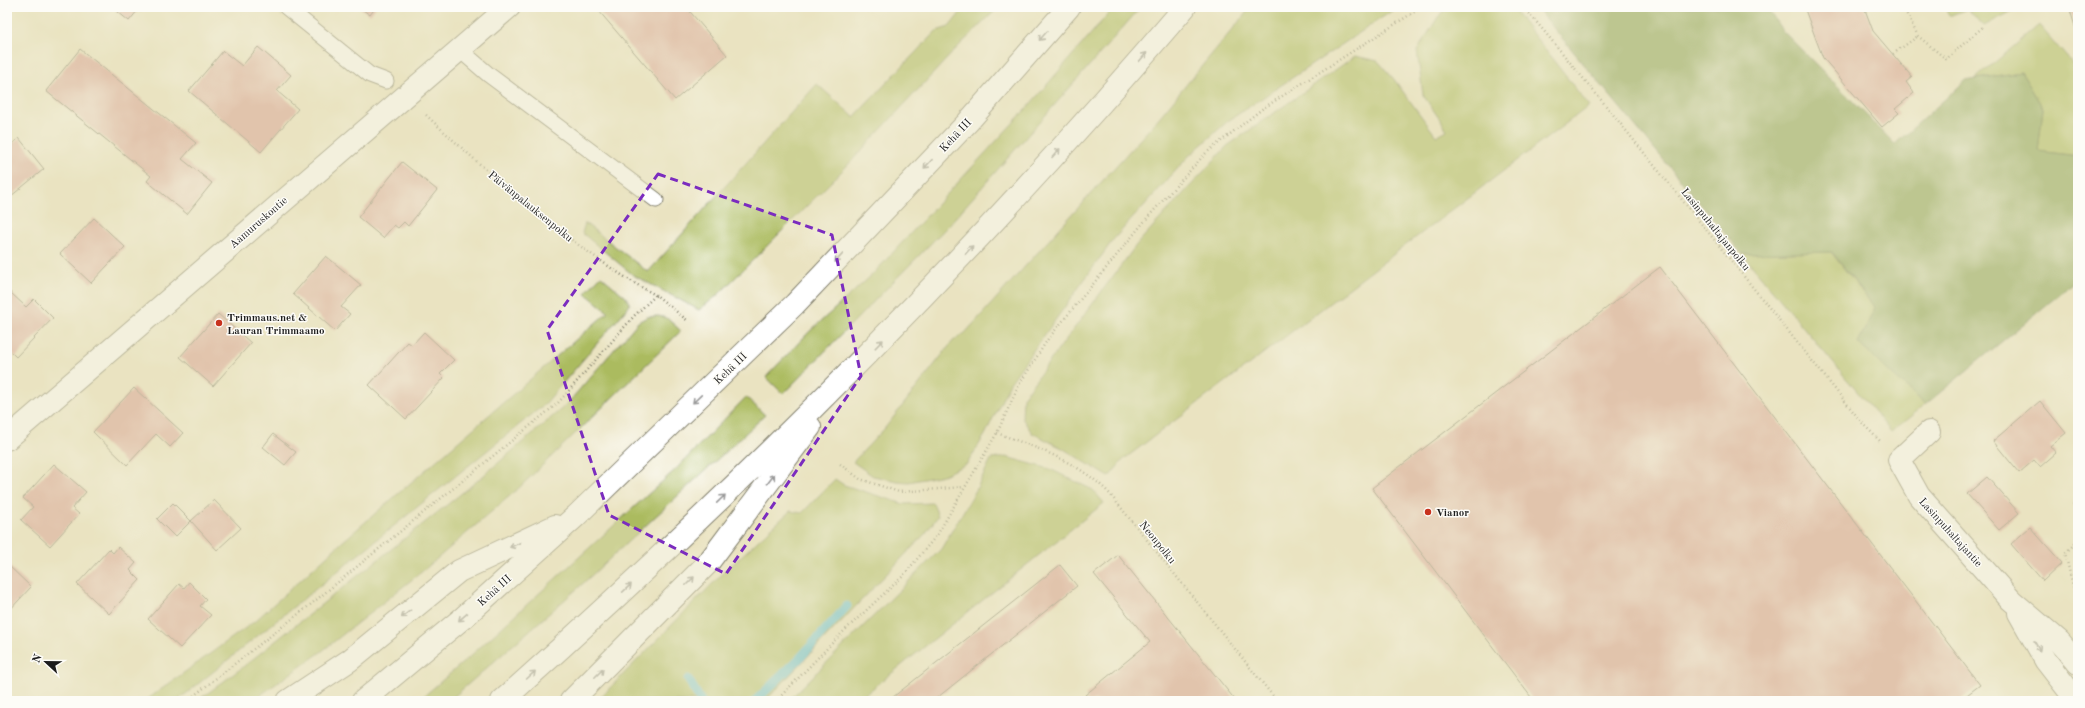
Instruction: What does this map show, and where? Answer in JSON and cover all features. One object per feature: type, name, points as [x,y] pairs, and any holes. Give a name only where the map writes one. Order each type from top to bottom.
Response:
[{"type":"main road","name":"Aamuruskontie","points":[[7,439],[458,49],[509,7]]},
{"type":"main road","name":"Kehä III","points":[[363,701],[464,617],[576,516],[795,304],[968,122],[1069,7]]},
{"type":"main road","points":[[502,701],[679,540],[852,372],[956,264],[1129,73],[1185,7]]},
{"type":"main road","points":[[571,701],[708,563],[852,372]]},
{"type":"main road","points":[[1898,460],[1930,432]]},
{"type":"main road","name":"Lasinpuhaltajantie","points":[[1898,460],[1919,496],[2011,600],[2059,641],[2078,663]]},
{"type":"main road","points":[[288,701],[350,660],[459,571],[576,516]]},
{"type":"main road","name":"Lasinpuhaltajantie","points":[[2011,600],[2046,661],[2077,701]]},
{"type":"lane","points":[[286,7],[370,75],[386,81]]},
{"type":"lane","points":[[458,49],[489,75],[656,200]]},
{"type":"path","points":[[776,701],[842,633],[902,577],[937,535],[997,433],[1019,385],[1048,339],[1148,217],[1206,153],[1262,109],[1422,7]]},
{"type":"path","name":"Lasinpuhaltajanpolku","points":[[1524,7],[1612,113],[1864,425],[1898,460]]},
{"type":"path","points":[[1903,7],[1918,36],[1946,60],[1984,26]]},
{"type":"path","points":[[1893,54],[1918,36]]},
{"type":"path","name":"Päivänpalauksenpolku","points":[[421,110],[480,165],[569,238],[638,286],[656,295],[688,321]]},
{"type":"path","points":[[187,701],[310,605],[558,403],[635,315],[656,295]]},
{"type":"path","name":"Neonpolku","points":[[997,433],[1060,457],[1095,478],[1109,493],[1277,701]]},
{"type":"path","points":[[840,464],[860,479],[899,492],[965,487]]},
{"type":"path","points":[[2073,504],[2078,510]]},
{"type":"path","points":[[2078,541],[2065,553],[2074,590],[2078,591]]},
{"type":"highlighted area","points":[[658,174],[832,235],[861,376],[726,574],[609,515],[547,330]]},
{"type":"green space","points":[[965,7],[999,7],[957,48],[845,168],[718,295],[699,310],[633,275],[582,233],[585,223],[648,272],[817,84],[854,117],[936,31],[949,27]]},
{"type":"green space","points":[[1114,7],[1141,7],[947,227],[783,394],[766,377],[809,332],[872,275],[1026,109]]},
{"type":"green space","points":[[1251,7],[1398,7],[1228,121],[1189,156],[1113,240],[1010,383],[985,435],[967,464],[943,475],[909,482],[873,476],[853,462],[885,428],[953,341],[965,333],[1151,127]]},
{"type":"green space","points":[[1448,7],[1512,7],[1589,106],[1123,460],[1109,477],[1062,448],[1032,433],[1022,418],[1023,397],[1137,244],[1227,146],[1355,56],[1378,61],[1393,78],[1436,136],[1447,130],[1423,95],[1417,51],[1438,17]]},
{"type":"green space","points":[[1536,7],[1766,7],[1782,30],[1895,144],[1965,81],[2021,72],[2043,108],[2038,151],[2078,156],[2078,279],[1925,405],[1858,343],[1875,308],[1832,252],[1742,254]]},
{"type":"green space","points":[[1944,7],[2020,7],[1984,26],[1967,9],[1949,16]]},
{"type":"green space","points":[[2039,25],[2078,70],[2078,156],[2038,151],[2043,108],[2021,72],[1975,79]]},
{"type":"green space","points":[[1831,252],[1875,308],[1858,343],[1925,405],[1891,432],[1742,254]]},
{"type":"green space","points":[[601,276],[626,297],[630,305],[545,404],[177,701],[145,701],[255,621],[341,543],[608,312],[585,293]]},
{"type":"green space","points":[[658,316],[667,318],[681,331],[519,488],[424,570],[321,652],[252,701],[197,701],[239,670],[477,481],[566,405],[638,322],[647,317]]},
{"type":"green space","points":[[746,397],[765,415],[747,432],[577,589],[449,701],[418,701],[467,659],[676,469]]},
{"type":"green space","points":[[1006,457],[1050,469],[1093,490],[1104,503],[857,701],[788,701],[941,549],[976,490],[991,459]]},
{"type":"green space","points":[[835,479],[844,485],[904,504],[933,503],[938,516],[925,534],[765,701],[597,701],[723,573],[790,511],[802,513]]},
{"type":"building","points":[[112,7],[145,7],[141,12],[138,10],[129,21]]},
{"type":"building","points":[[359,7],[376,7],[370,15]]},
{"type":"building","points":[[601,7],[686,7],[727,55],[675,100],[598,10]]},
{"type":"building","points":[[1804,7],[1864,7],[1873,31],[1912,77],[1906,82],[1914,93],[1895,109],[1899,113],[1882,127],[1823,58]]},
{"type":"building","points":[[2069,7],[2078,7],[2078,36]]},
{"type":"building","points":[[258,47],[291,75],[277,91],[298,109],[261,152],[189,91],[223,51],[242,66]]},
{"type":"building","points":[[80,49],[196,143],[182,159],[212,183],[187,214],[147,181],[151,176],[46,91]]},
{"type":"building","points":[[19,138],[44,169],[10,197],[7,193],[7,149]]},
{"type":"building","points":[[402,162],[437,190],[408,226],[404,222],[398,228],[394,225],[383,238],[358,217]]},
{"type":"building","points":[[94,218],[125,247],[91,283],[60,254]]},
{"type":"building","points":[[326,256],[361,285],[341,307],[350,314],[335,331],[293,294]]},
{"type":"building","points":[[1660,267],[1980,685],[1959,701],[1534,701],[1372,488]]},
{"type":"building","points":[[10,292],[26,307],[34,299],[53,318],[16,357],[7,348],[7,296]]},
{"type":"building","points":[[218,314],[251,343],[213,386],[180,357]]},
{"type":"building","points":[[424,332],[454,360],[440,374],[444,378],[406,419],[369,385],[408,342],[412,345]]},
{"type":"building","points":[[134,388],[183,433],[170,447],[156,434],[127,465],[93,432]]},
{"type":"building","points":[[2040,401],[2066,433],[2050,446],[2056,453],[2040,467],[2034,460],[2019,473],[1993,441]]},
{"type":"building","points":[[273,434],[296,452],[285,465],[263,447]]},
{"type":"building","points":[[54,464],[86,492],[72,508],[79,514],[50,546],[21,520],[33,507],[23,498]]},
{"type":"building","points":[[1987,477],[2019,513],[1999,530],[1967,494]]},
{"type":"building","points":[[214,500],[241,528],[217,550],[191,521]]},
{"type":"building","points":[[173,503],[191,521],[175,537],[157,519]]},
{"type":"building","points":[[2030,527],[2062,563],[2043,581],[2011,544]]},
{"type":"building","points":[[118,547],[136,563],[130,570],[140,580],[109,614],[77,584],[109,549],[113,553]]},
{"type":"building","points":[[1118,555],[1236,701],[1085,701],[1088,698],[1085,695],[1150,642],[1094,574]]},
{"type":"building","points":[[7,564],[31,587],[7,613]]},
{"type":"building","points":[[1060,565],[1077,586],[933,701],[888,701]]},
{"type":"building","points":[[189,582],[206,599],[200,606],[211,615],[180,648],[148,619],[179,584],[184,588]]},
{"type":"waterway","points":[[755,701],[799,659],[847,606]]},
{"type":"waterway","points":[[688,679],[701,701]]},
{"type":"place","name":"Trimmaus.net & Lauran Trimmaamo","points":[[219,323]]},
{"type":"place","name":"Vianor","points":[[1428,512]]}]
